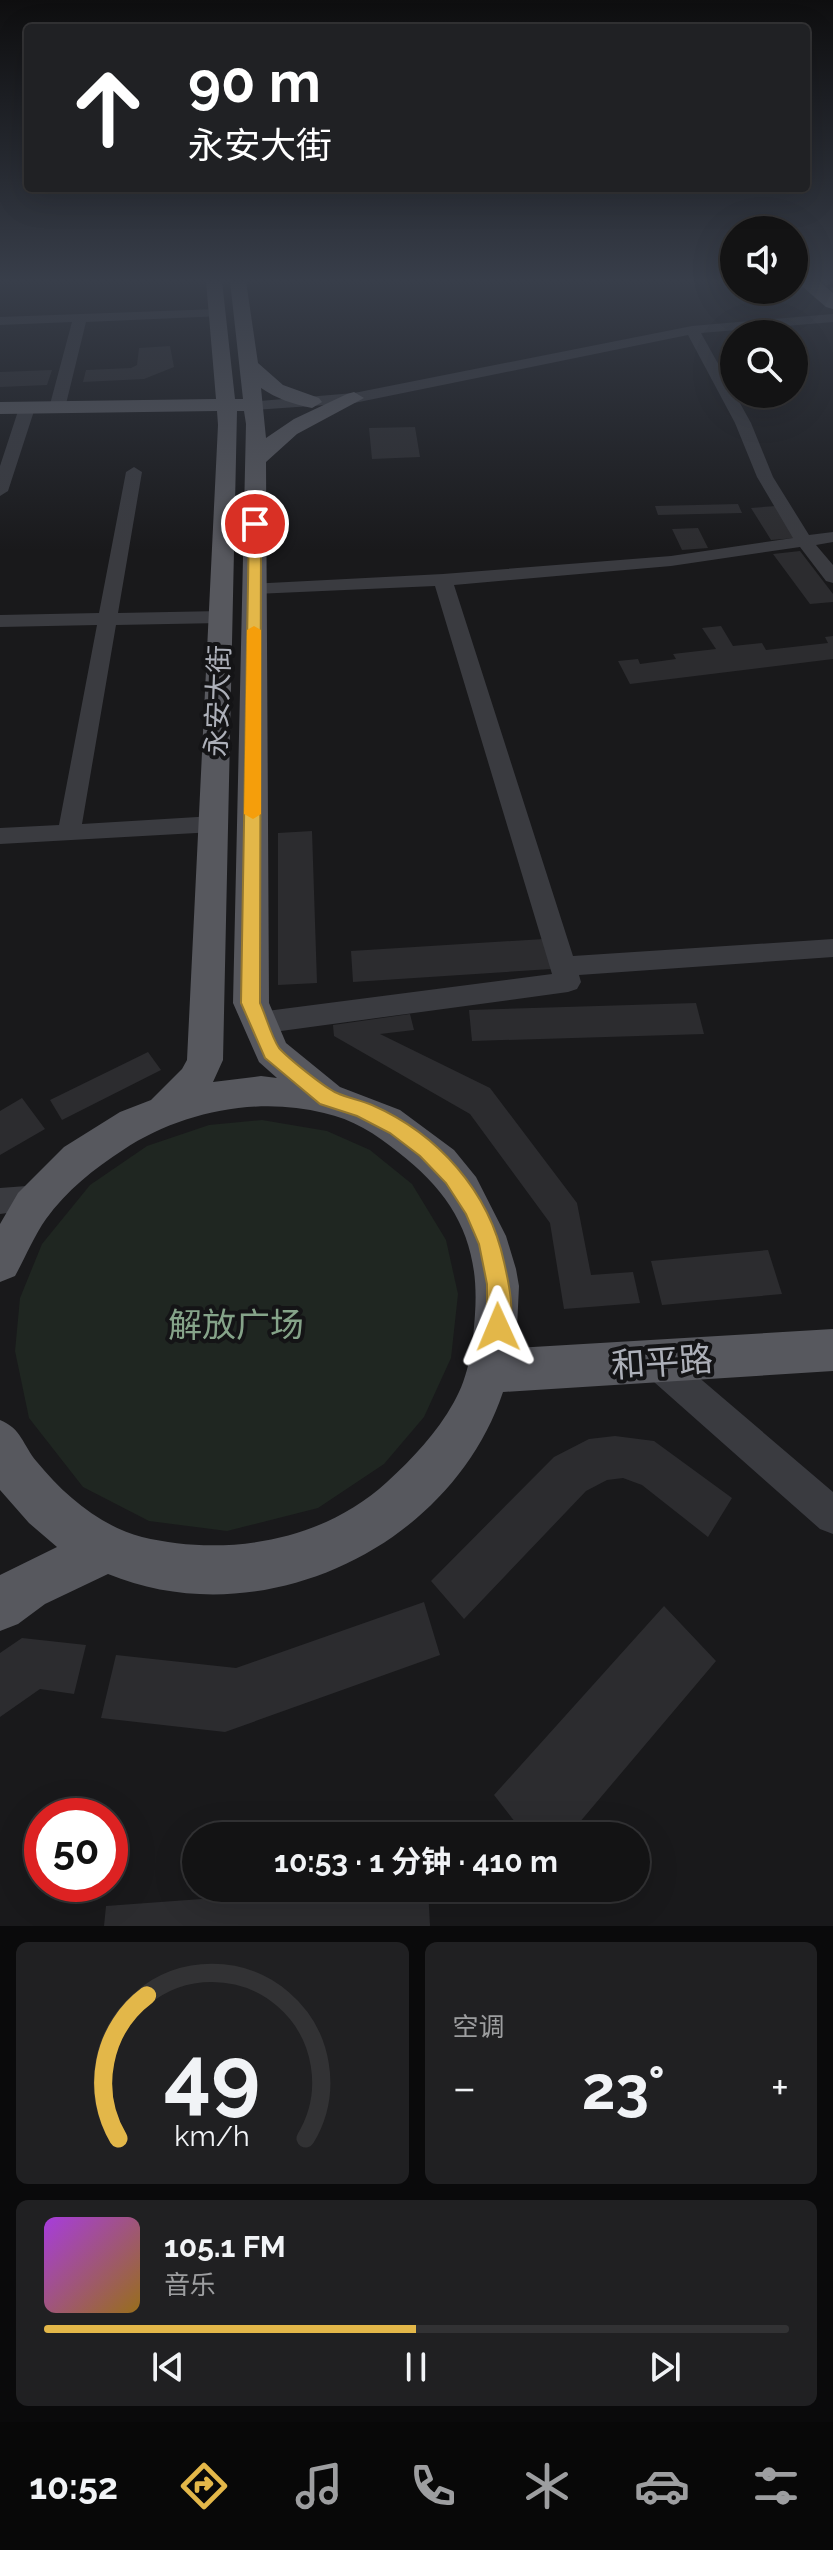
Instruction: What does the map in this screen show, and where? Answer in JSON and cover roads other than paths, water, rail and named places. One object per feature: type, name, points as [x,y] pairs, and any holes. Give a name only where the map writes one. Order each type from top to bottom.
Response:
[{"type":"main road","name":"永安大街","points":[[232,371],[256,460],[251,1003],[272,1052],[327,1098]]},
{"type":"main road","name":"永安大街","points":[[167,1107],[196,1079],[205,1060],[221,617],[240,406],[247,371]]},
{"type":"main road","points":[[254,371],[262,382],[275,391],[312,402]]},
{"type":"main road","points":[[256,460],[277,436],[292,426],[354,398]]},
{"type":"main road","points":[[0,408],[240,406]]},
{"type":"main road","points":[[0,1263],[28,1212],[20,1199],[122,1129],[167,1107],[250,1091],[289,1092],[327,1098],[386,1121],[427,1149],[453,1177],[474,1209],[490,1244],[498,1284],[498,1327],[490,1371],[470,1421],[439,1468],[396,1509],[345,1542],[287,1564],[225,1573],[169,1569],[107,1549],[70,1529],[28,1489],[0,1443]]},
{"type":"main road","name":"和平路","points":[[490,1371],[833,1350]]},
{"type":"main road","points":[[0,1606],[27,1586],[107,1549]]},
{"type":"street","points":[[57,408],[66,371]]},
{"type":"street","points":[[240,406],[354,398],[489,371]]},
{"type":"street","points":[[714,371],[743,423],[765,477],[803,540],[833,577]]},
{"type":"street","points":[[0,491],[27,408]]},
{"type":"street","points":[[69,832],[134,472]]},
{"type":"street","points":[[255,588],[443,580],[671,561],[833,537]]},
{"type":"street","points":[[259,1023],[568,982],[443,580]]},
{"type":"street","points":[[0,621],[221,617]]},
{"type":"street","points":[[0,836],[214,824]]},
{"type":"street","points":[[563,966],[833,948]]},
{"type":"street","points":[[657,1363],[833,1516]]},
{"type":"park label","name":"解放广场","points":[[236,1325]]}]
